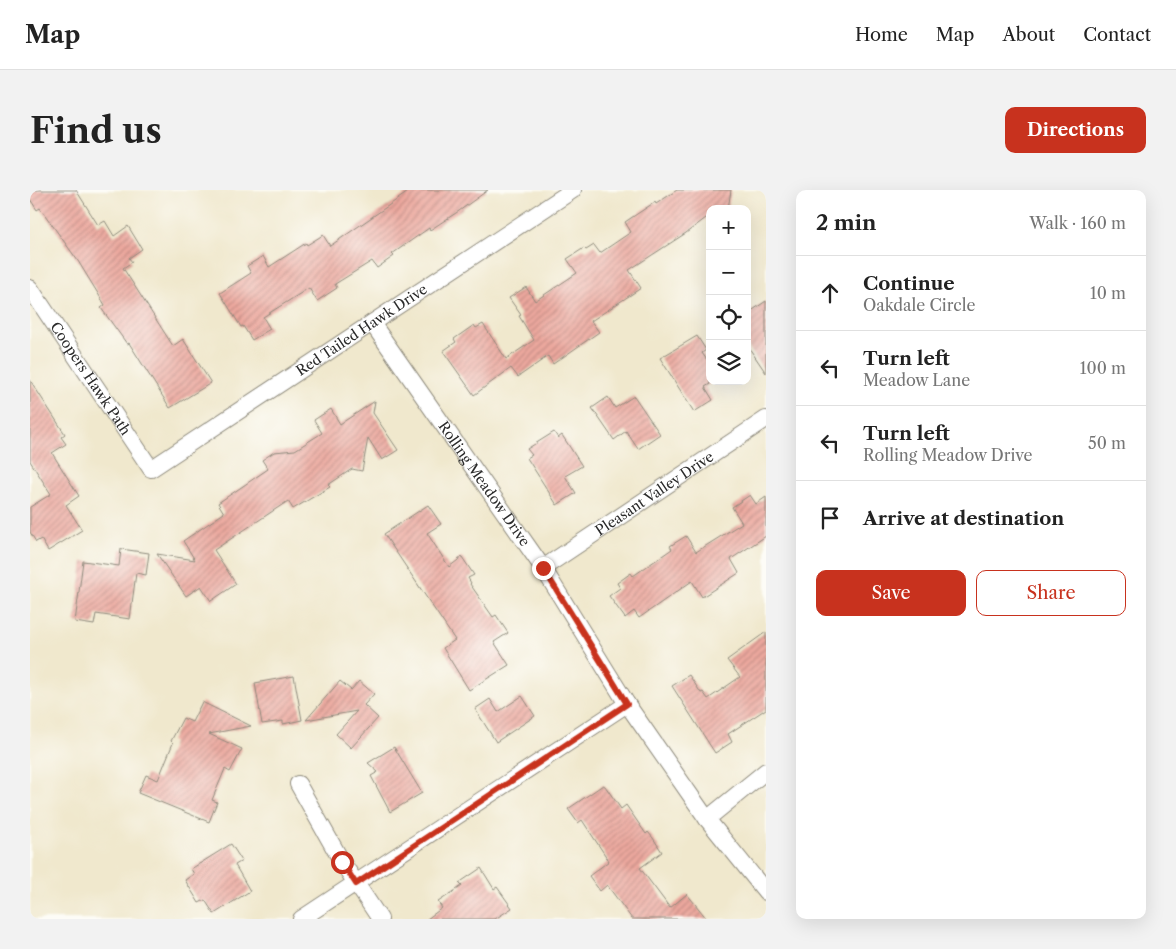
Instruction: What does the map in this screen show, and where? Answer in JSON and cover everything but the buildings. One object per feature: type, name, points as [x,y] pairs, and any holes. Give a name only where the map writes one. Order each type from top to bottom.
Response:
[{"type":"street","name":"Red Tailed Hawk Drive","points":[[151,470],[573,190]]},
{"type":"street","name":"Coopers Hawk Path","points":[[30,288],[151,470]]},
{"type":"street","name":"Rolling Meadow Drive","points":[[372,323],[543,568],[627,704],[707,819],[766,892]]},
{"type":"street","name":"Pleasant Valley Drive","points":[[543,568],[766,419]]},
{"type":"street","points":[[301,919],[627,704]]},
{"type":"street","points":[[707,819],[766,771]]},
{"type":"street","points":[[298,784],[356,884],[380,919]]},
{"type":"route","points":[[342,862],[356,884],[627,704],[543,568]]}]
